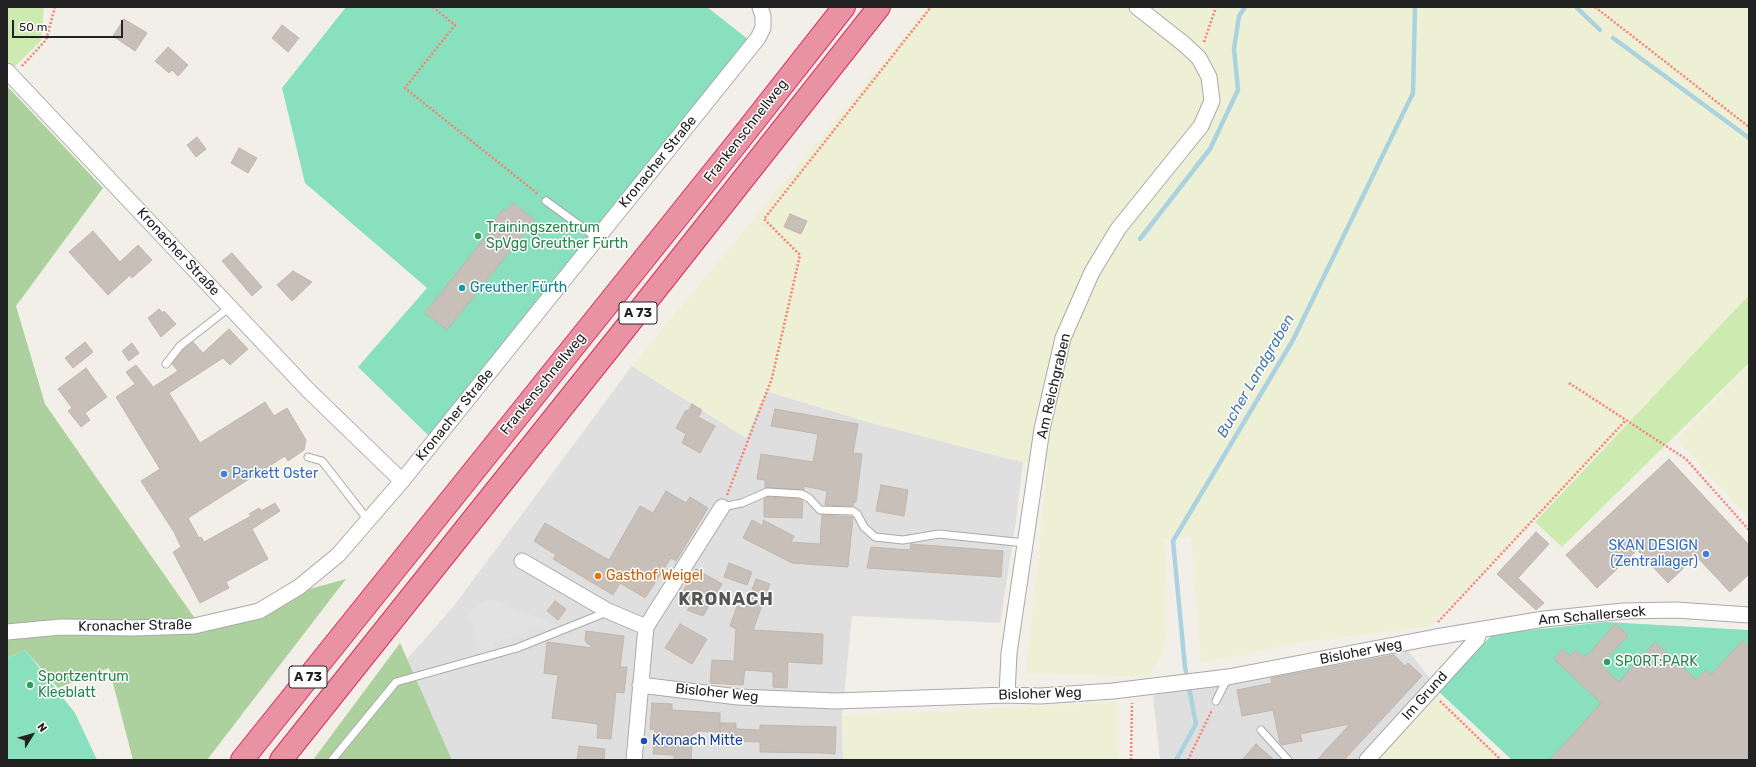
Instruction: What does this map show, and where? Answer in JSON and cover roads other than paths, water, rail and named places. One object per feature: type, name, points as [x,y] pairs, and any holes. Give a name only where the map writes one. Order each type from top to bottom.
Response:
[{"type":"highway","name":"Frankenschnellweg","points":[[242,760],[844,7]]},
{"type":"highway","name":"Frankenschnellweg","points":[[281,760],[630,323],[879,7]]},
{"type":"street","name":"Kronacher Straße","points":[[7,632],[61,627],[133,628],[194,626],[260,612],[299,587],[338,555],[402,481],[460,410],[596,238],[758,38],[763,28],[763,16],[760,7]]},
{"type":"street","name":"Am Reichgraben","points":[[1007,695],[1009,654],[1042,429],[1063,338],[1092,272],[1118,229],[1201,126],[1212,101],[1209,77],[1199,58],[1184,44],[1137,7]]},
{"type":"street","name":"Kronacher Straße","points":[[10,74],[308,390],[402,481]]},
{"type":"street","points":[[634,760],[646,627],[722,507]]},
{"type":"street","points":[[522,561],[608,612],[646,627]]},
{"type":"street","name":"Am Schallerseck","points":[[1436,637],[1544,619],[1624,611],[1676,610],[1749,615]]},
{"type":"street","name":"Im Grund","points":[[1368,760],[1477,639],[1480,630]]},
{"type":"street","name":"Bisloher Weg","points":[[640,685],[738,697],[836,701],[1007,695],[1040,696],[1179,684],[1228,677],[1436,637]]},
{"type":"lane","points":[[546,201],[596,238]]},
{"type":"lane","points":[[166,364],[180,346],[230,307]]},
{"type":"lane","points":[[308,456],[322,461],[368,520]]},
{"type":"lane","points":[[722,507],[742,503],[767,492],[801,494],[809,498],[820,510],[853,511],[857,514],[864,527],[875,537],[903,540],[939,534],[1025,543]]},
{"type":"lane","points":[[332,760],[396,682],[517,648],[608,612]]},
{"type":"lane","points":[[1216,701],[1228,677]]},
{"type":"lane","points":[[1261,730],[1288,760]]},
{"type":"waterway","points":[[1140,239],[1210,149],[1238,90],[1234,49],[1239,16],[1245,7]]},
{"type":"waterway","name":"Bucher Landgraben","points":[[1176,760],[1196,724],[1185,667],[1173,541],[1293,340],[1413,93],[1415,7]]},
{"type":"waterway","points":[[1576,7],[1600,30]]},
{"type":"waterway","points":[[1613,38],[1749,138]]},
{"type":"place","name":"Trainingszentrum SpVgg Greuther Fürth","points":[[478,236]]},
{"type":"place","name":"Greuther Fürth","points":[[462,288]]},
{"type":"place","name":"Parkett Oster","points":[[224,474]]},
{"type":"place","name":"SKAN DESIGN (Zentrallager)","points":[[1706,554]]},
{"type":"place","name":"Gasthof Weigel","points":[[598,576]]},
{"type":"place","name":"SPORT:PARK","points":[[1607,662]]},
{"type":"place","name":"Sportzentrum Kleeblatt","points":[[30,685]]},
{"type":"place","name":"Kronach Mitte","points":[[644,741]]},
{"type":"district","name":"KRONACH","points":[[726,600]]}]
